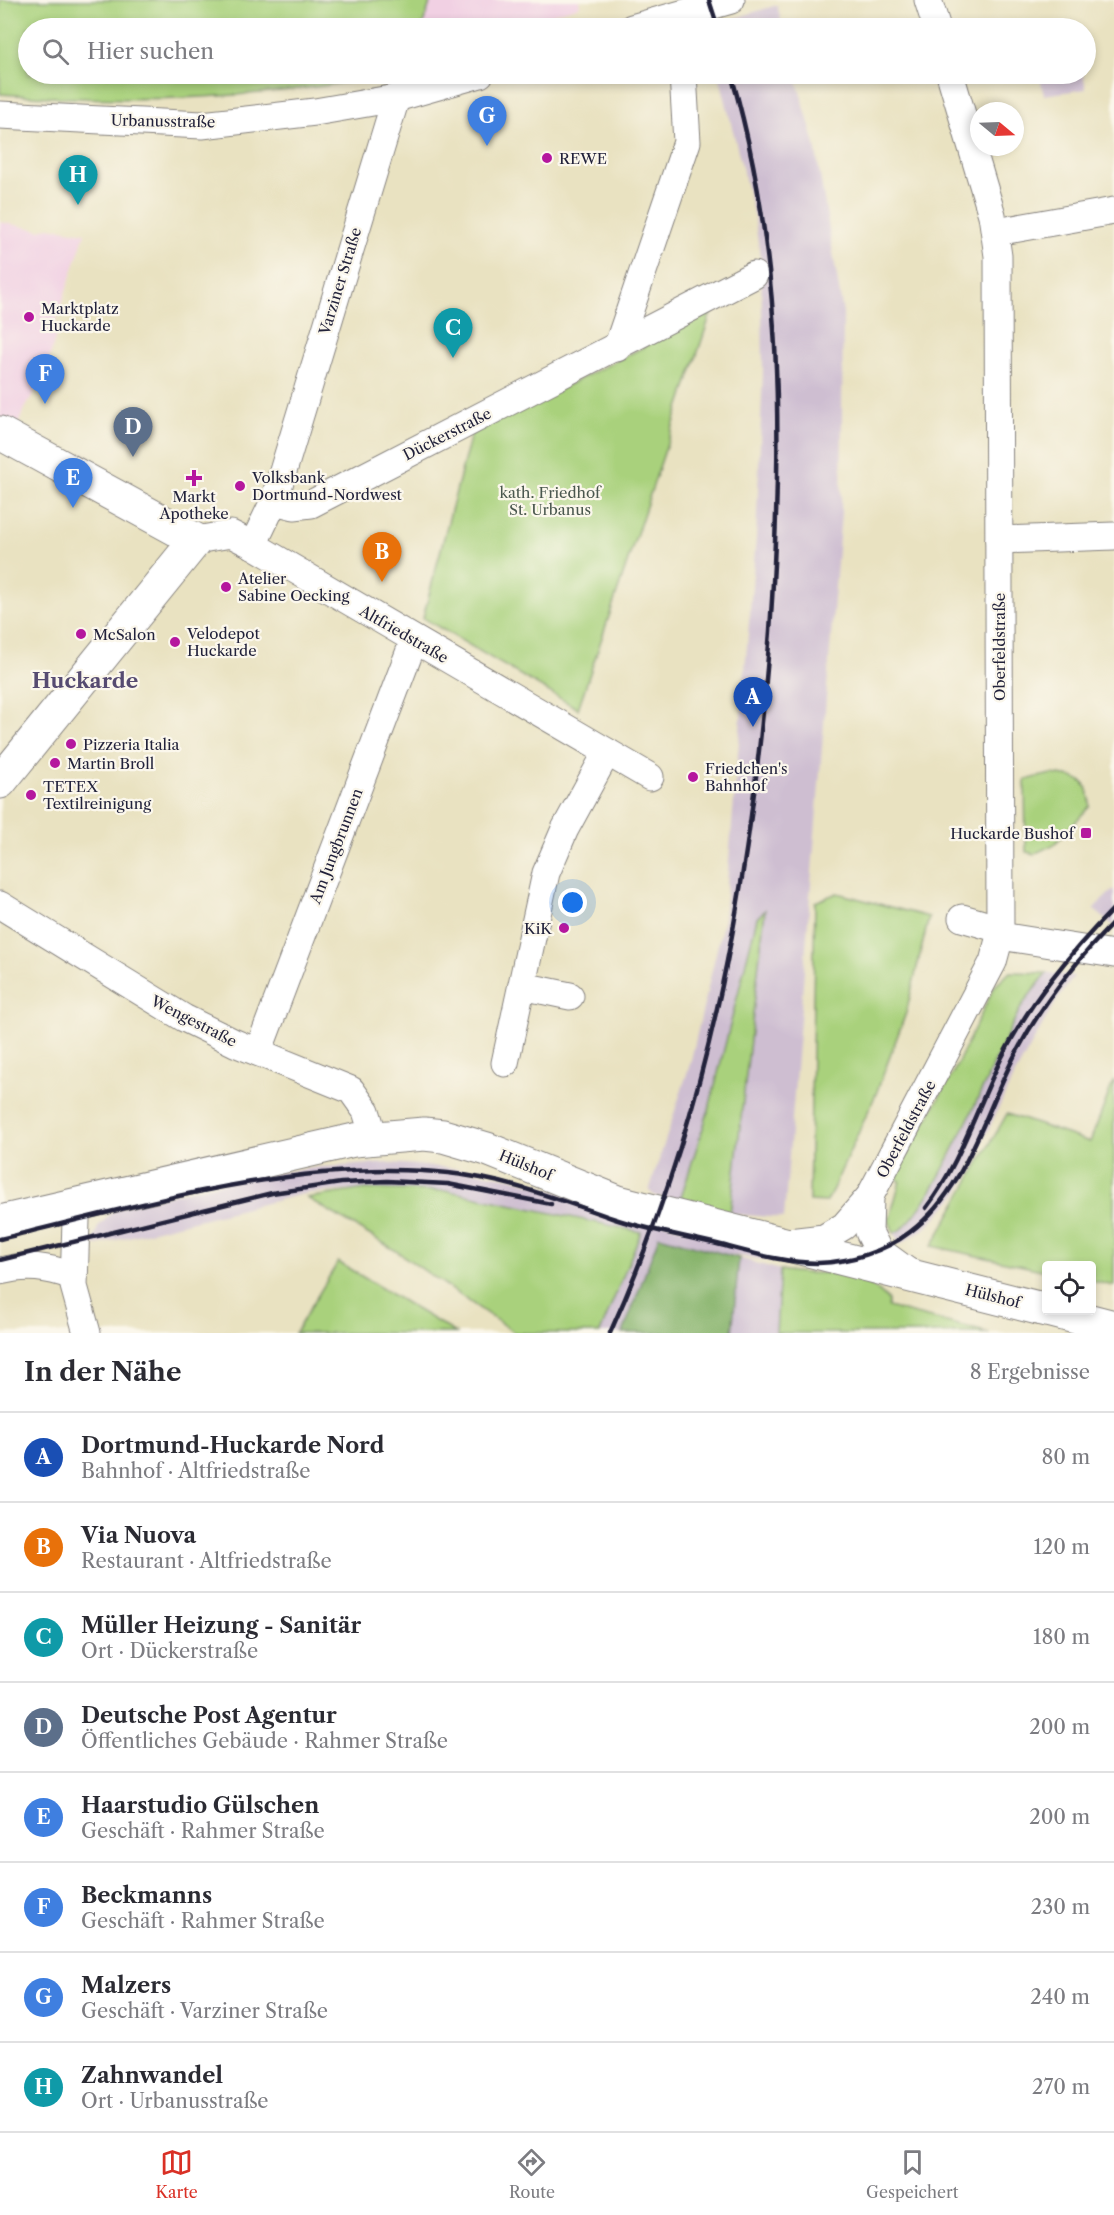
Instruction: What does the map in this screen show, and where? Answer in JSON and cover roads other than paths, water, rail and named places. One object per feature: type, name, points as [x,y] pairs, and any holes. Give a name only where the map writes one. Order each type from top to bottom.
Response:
[{"type":"main road","points":[[0,433],[196,540],[0,782]]},
{"type":"main road","name":"Hülshof","points":[[0,1222],[374,1137],[424,1134],[459,1140],[507,1156],[618,1202],[1042,1309]]},
{"type":"main road","name":"Hülshof","points":[[1067,1315],[1114,1327]]},
{"type":"street","points":[[679,14],[731,0]]},
{"type":"street","points":[[928,0],[934,18]]},
{"type":"street","points":[[396,98],[445,84]]},
{"type":"street","points":[[617,348],[687,142],[684,84]]},
{"type":"street","name":"Oberfeldstraße","points":[[782,1243],[824,1238],[844,1226],[870,1196],[993,962],[1000,932],[996,232],[953,84]]},
{"type":"street","name":"Urbanusstraße","points":[[0,115],[202,125],[315,112],[396,98]]},
{"type":"street","name":"Varziner Straße","points":[[253,545],[274,501],[396,98]]},
{"type":"street","points":[[996,232],[1114,211]]},
{"type":"street","name":"Dückerstraße","points":[[274,501],[294,506],[311,504],[617,348],[754,275]]},
{"type":"street","name":"Altfriedstraße","points":[[196,540],[231,534],[253,545],[650,777]]},
{"type":"street","points":[[999,540],[1114,536]]},
{"type":"street","name":"Am Jungbrunnen","points":[[258,1052],[414,640]]},
{"type":"street","points":[[505,1063],[548,867],[565,829],[607,752]]},
{"type":"street","name":"Wengestraße","points":[[0,905],[152,1001],[258,1052],[351,1090],[366,1111],[374,1137]]},
{"type":"street","points":[[962,918],[1000,932],[1114,954]]},
{"type":"street","points":[[522,986],[570,996]]},
{"type":"street","name":"Oberfeldstraße","points":[[870,1196],[869,1232],[878,1250],[914,1276]]},
{"type":"street","points":[[74,1204],[76,1220],[73,1276],[75,1295],[87,1333]]},
{"type":"street","points":[[0,1271],[18,1266],[41,1266],[73,1276]]},
{"type":"railway","points":[[709,0],[715,18]]},
{"type":"railway","points":[[610,1333],[645,1249],[675,1163],[700,1077],[721,990],[738,901],[752,812],[762,722],[770,631],[777,491],[775,351],[770,281],[761,212],[748,143],[733,84]]},
{"type":"railway","points":[[926,1208],[949,1173],[1013,1036],[1052,978],[1114,908]]},
{"type":"railway","points":[[0,1239],[222,1187],[337,1172],[393,1170],[448,1173],[490,1180],[639,1226],[781,1259],[818,1263],[842,1261],[866,1255],[910,1232],[930,1215],[946,1195],[960,1173],[1016,1053],[1037,1017],[1073,968],[1114,922]]},
{"type":"railway","points":[[0,1260],[272,1193],[341,1183],[387,1181],[448,1184],[551,1204]]},
{"type":"place","name":"Malzers","points":[[487,146]]},
{"type":"place","name":"REWE","points":[[547,158]]},
{"type":"place","name":"Zahnwandel","points":[[78,205]]},
{"type":"place","name":"Marktplatz Huckarde","points":[[29,317]]},
{"type":"place","name":"Müller Heizung - Sanitär","points":[[453,358]]},
{"type":"place","name":"Beckmanns","points":[[45,404]]},
{"type":"place","name":"Deutsche Post Agentur","points":[[133,457]]},
{"type":"place","name":"Markt Apotheke","points":[[194,478]]},
{"type":"place","name":"Volksbank Dortmund-Nordwest","points":[[240,486]]},
{"type":"place","name":"Haarstudio Gülschen","points":[[73,508]]},
{"type":"place","name":"Via Nuova","points":[[382,582]]},
{"type":"place","name":"Atelier Sabine Oecking","points":[[226,587]]},
{"type":"place","name":"McSalon","points":[[81,634]]},
{"type":"place","name":"Velodepot Huckarde","points":[[175,642]]},
{"type":"place","name":"Dortmund-Huckarde Nord","points":[[753,727]]},
{"type":"place","name":"Pizzeria Italia","points":[[71,744]]},
{"type":"place","name":"Martin Broll","points":[[55,763]]},
{"type":"place","name":"Friedchen's Bahnhof","points":[[693,777]]},
{"type":"place","name":"TETEX Textilreinigung","points":[[31,795]]},
{"type":"place","name":"Huckarde Bushof","points":[[1086,833]]},
{"type":"place","name":"KiK","points":[[564,928]]},
{"type":"district","name":"Huckarde","points":[[85,680]]},
{"type":"park label","name":"kath. Friedhof St. Urbanus","points":[[550,500]]}]
